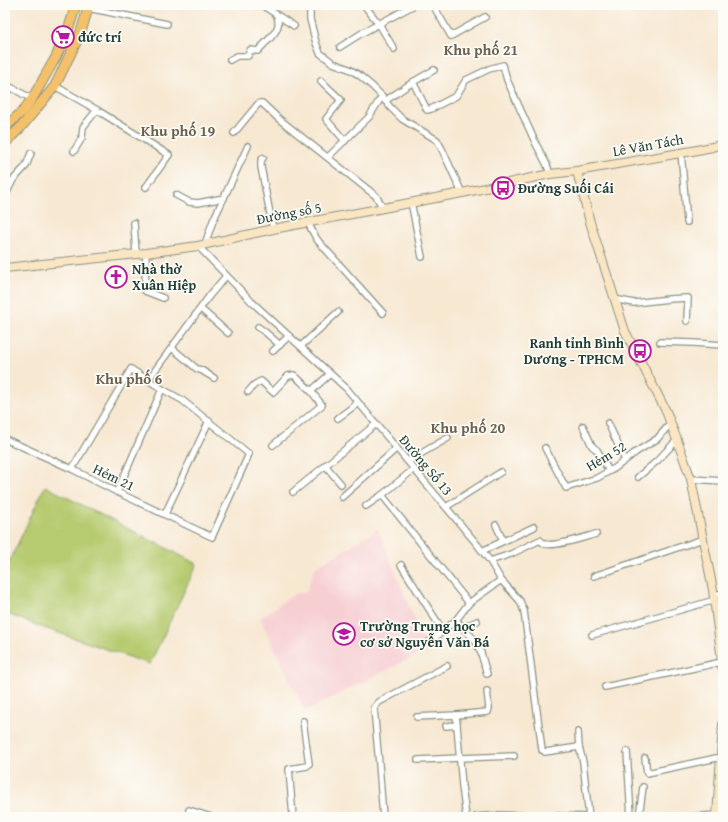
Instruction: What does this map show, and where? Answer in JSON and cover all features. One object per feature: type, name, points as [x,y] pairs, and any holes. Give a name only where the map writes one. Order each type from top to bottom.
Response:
[{"type":"main road","points":[[5,127],[23,111],[32,99],[58,51],[69,27],[76,5]]},
{"type":"main road","points":[[5,143],[26,122],[55,86],[81,32],[89,6]]},
{"type":"main road","name":"Lê Văn Tách","points":[[577,171],[723,144]]},
{"type":"main road","points":[[577,171],[590,222],[625,331],[666,411],[691,480],[714,597],[723,665]]},
{"type":"main road","name":"Đường số 5","points":[[5,268],[146,253],[202,245],[273,229],[462,193],[550,174],[577,171]]},
{"type":"main road","points":[[717,816],[723,724]]},
{"type":"street","points":[[262,5],[294,26]]},
{"type":"street","points":[[310,5],[310,19],[320,53],[333,63],[349,69],[359,75],[372,86],[402,119],[437,140],[462,193]]},
{"type":"street","points":[[364,5],[379,24],[394,49]]},
{"type":"street","points":[[340,47],[414,5]]},
{"type":"street","points":[[433,5],[451,36],[484,17]]},
{"type":"street","points":[[89,6],[167,24]]},
{"type":"street","points":[[230,60],[237,56],[248,56],[250,50],[258,51],[276,30],[278,25],[277,15]]},
{"type":"street","points":[[413,82],[427,110],[456,96],[466,80],[489,69],[503,65],[507,80],[550,174]]},
{"type":"street","points":[[328,157],[369,117],[383,98],[434,70]]},
{"type":"street","points":[[321,81],[341,100],[326,118],[345,141]]},
{"type":"street","points":[[5,84],[32,99]]},
{"type":"street","points":[[55,86],[97,110],[169,155],[146,187]]},
{"type":"street","points":[[234,133],[258,104],[262,103],[279,119],[376,196],[383,208]]},
{"type":"street","points":[[74,151],[82,138],[83,127],[97,110]]},
{"type":"street","points":[[202,245],[248,146]]},
{"type":"street","points":[[681,152],[687,222]]},
{"type":"street","points":[[5,196],[13,180],[26,166],[31,153]]},
{"type":"street","points":[[263,158],[261,161],[261,167],[273,229]]},
{"type":"street","points":[[176,195],[189,202],[198,203],[224,198]]},
{"type":"street","points":[[411,202],[422,257]]},
{"type":"street","points":[[308,223],[316,238],[383,313]]},
{"type":"street","points":[[134,224],[136,254]]},
{"type":"street","name":"Đường Số 13","points":[[202,245],[226,276],[252,302],[346,388],[490,561],[501,580],[520,601],[524,611],[543,751],[579,747]]},
{"type":"street","points":[[146,253],[145,291],[163,298]]},
{"type":"street","points":[[148,380],[210,295],[226,276]]},
{"type":"street","points":[[614,299],[634,303],[688,298],[687,321]]},
{"type":"street","points":[[201,309],[228,333]]},
{"type":"street","points":[[300,346],[338,312]]},
{"type":"street","points":[[258,327],[280,344]]},
{"type":"street","points":[[273,351],[289,336]]},
{"type":"street","points":[[660,342],[723,345]]},
{"type":"street","points":[[172,348],[197,369],[214,378]]},
{"type":"street","points":[[72,469],[130,370],[182,400],[209,421],[165,514]]},
{"type":"street","points":[[311,391],[330,374]]},
{"type":"street","points":[[248,392],[254,385],[261,381],[273,392],[288,376],[294,375],[311,391],[322,405],[273,445]]},
{"type":"street","points":[[117,492],[162,389]]},
{"type":"street","points":[[338,418],[358,403]]},
{"type":"street","name":"Hẻm 21","points":[[5,439],[72,469],[212,537],[249,454],[209,421]]},
{"type":"street","points":[[608,423],[625,460]]},
{"type":"street","name":"Hẻm 52","points":[[545,448],[566,488],[597,478],[609,471],[657,439],[671,423]]},
{"type":"street","points":[[293,492],[376,424]]},
{"type":"street","points":[[583,426],[592,446],[597,450],[609,471]]},
{"type":"street","points":[[408,461],[448,438]]},
{"type":"street","points":[[638,477],[657,461],[677,440]]},
{"type":"street","points":[[342,497],[397,448]]},
{"type":"street","points":[[325,465],[341,484]]},
{"type":"street","points":[[366,506],[414,469]]},
{"type":"street","points":[[446,507],[501,472]]},
{"type":"street","points":[[691,480],[723,481]]},
{"type":"street","points":[[382,495],[469,603]]},
{"type":"street","points":[[496,525],[502,541]]},
{"type":"street","points":[[482,551],[534,527]]},
{"type":"street","points":[[490,561],[511,554],[540,540],[545,544],[554,544],[569,542],[596,534]]},
{"type":"street","points":[[594,576],[703,539]]},
{"type":"street","points":[[401,565],[443,630]]},
{"type":"street","points":[[429,642],[456,620],[469,603],[501,580]]},
{"type":"street","points":[[592,635],[723,594]]},
{"type":"street","points":[[456,620],[475,640],[481,653],[487,674]]},
{"type":"street","points":[[463,628],[477,621]]},
{"type":"street","points":[[605,687],[723,665]]},
{"type":"street","points":[[383,817],[374,708],[379,702],[447,666]]},
{"type":"street","points":[[417,716],[488,712],[487,691]]},
{"type":"street","points":[[456,714],[459,758],[466,817]]},
{"type":"street","points":[[293,817],[289,769],[307,766],[309,764],[303,721]]},
{"type":"street","points":[[446,726],[457,725]]},
{"type":"street","points":[[578,732],[589,817]]},
{"type":"street","points":[[627,751],[631,817]]},
{"type":"street","points":[[418,760],[514,756]]},
{"type":"street","points":[[646,758],[647,773],[721,757]]},
{"type":"street","points":[[639,817],[644,787]]},
{"type":"street","points":[[189,810],[211,817]]},
{"type":"street","points":[[476,817],[497,815],[592,817]]},
{"type":"street","points":[[690,817],[717,816]]},
{"type":"shaded area","name":"Trường Trung học cơ sở Nguyễn Văn Bá","points":[[378,529],[427,650],[305,711],[260,618],[296,593],[306,593],[315,568]]},
{"type":"green space","points":[[45,486],[197,564],[150,664],[44,628],[5,613],[5,571]]},
{"type":"place","name":"đức trí","points":[[63,37]]},
{"type":"place","name":"Đường Suối Cái","points":[[503,188]]},
{"type":"place","name":"Nhà thờ Xuân Hiệp","points":[[116,277]]},
{"type":"place","name":"Ranh tỉnh Bình Dương - TPHCM","points":[[640,351]]},
{"type":"place","name":"Trường Trung học cơ sở Nguyễn Văn Bá","points":[[344,634]]},
{"type":"district","name":"Khu phố 21","points":[[481,50]]},
{"type":"district","name":"Khu phố 19","points":[[178,131]]},
{"type":"district","name":"Khu phố 6","points":[[129,379]]},
{"type":"district","name":"Khu phố 20","points":[[468,428]]}]
